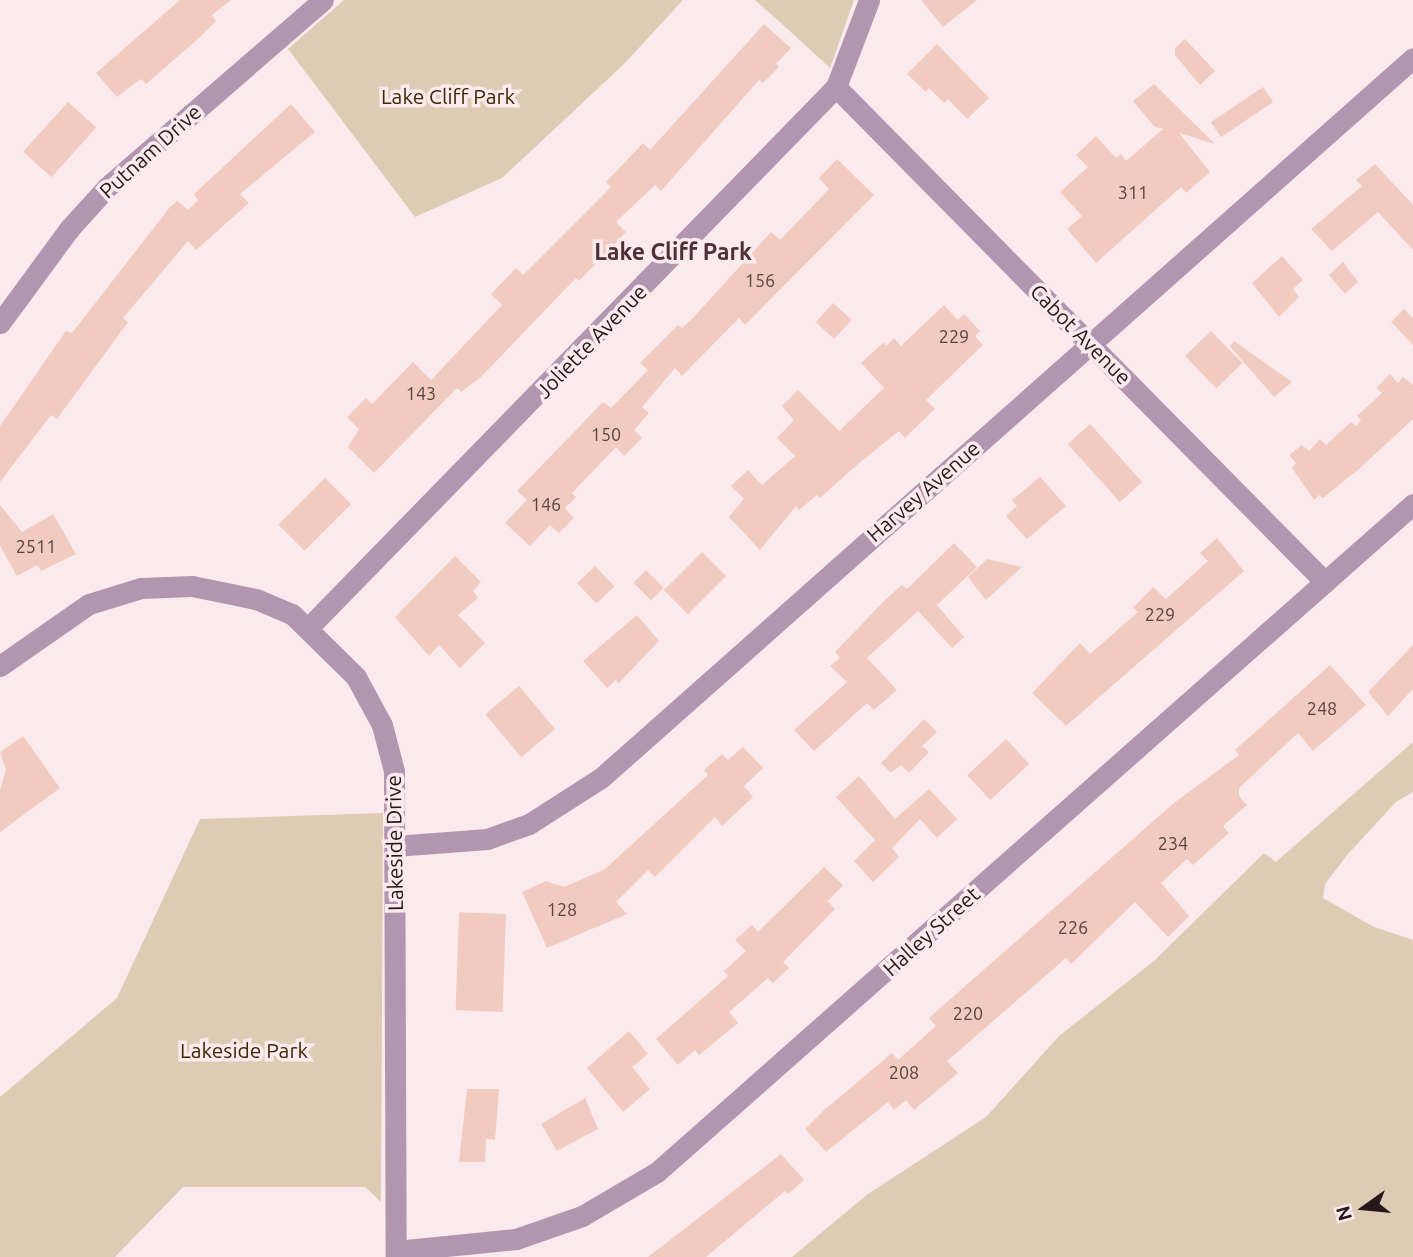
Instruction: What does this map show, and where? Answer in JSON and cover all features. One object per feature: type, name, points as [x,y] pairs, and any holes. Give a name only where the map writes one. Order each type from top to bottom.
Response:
[{"type":"street","name":"Putnam Drive","points":[[0,323],[69,229],[115,180],[323,0]]},
{"type":"street","name":"Joliette Avenue","points":[[308,628],[836,87],[869,0]]},
{"type":"street","name":"Harvey Avenue","points":[[395,846],[487,839],[529,824],[601,778],[1413,58]]},
{"type":"street","name":"Cabot Avenue","points":[[836,87],[1325,582]]},
{"type":"street","name":"Halley Street","points":[[396,1254],[527,1235],[582,1216],[657,1172],[1413,504]]},
{"type":"street","name":"Lakeside Drive","points":[[2,661],[89,604],[141,588],[192,586],[256,599],[292,614],[356,677],[382,725],[394,771],[396,1254]]},
{"type":"green space","name":"Lake Cliff Park","points":[[344,0],[683,0],[624,64],[502,178],[415,217],[288,49]]},
{"type":"green space","points":[[755,0],[854,0],[830,68],[781,23]]},
{"type":"green space","points":[[1413,742],[1413,792],[1396,802],[1348,854],[1325,884],[1323,898],[1374,927],[1413,940],[1413,1257],[792,1257],[868,1194],[986,1117],[1059,1036],[1155,960],[1264,853],[1276,862]]},
{"type":"green space","name":"Lakeside Park","points":[[383,813],[381,1202],[365,1187],[183,1187],[115,1257],[0,1257],[0,1097],[117,998],[200,819]]},
{"type":"building","points":[[180,0],[231,0],[212,15],[216,21],[199,38],[146,84],[141,79],[117,97],[96,73]]},
{"type":"building","points":[[921,0],[977,0],[943,27]]},
{"type":"building","points":[[764,24],[791,48],[776,64],[779,67],[763,83],[759,80],[661,191],[655,185],[616,222],[626,232],[579,281],[576,278],[481,377],[461,392],[457,388],[374,473],[348,447],[359,429],[347,417],[366,398],[372,404],[413,362],[431,380],[502,305],[491,294],[516,268],[523,275],[611,187],[606,182],[643,143],[650,150]]},
{"type":"building","points":[[1185,39],[1215,71],[1200,85],[1175,55],[1175,48]]},
{"type":"building","points":[[937,44],[989,98],[967,119],[948,99],[944,103],[929,88],[926,92],[907,74]]},
{"type":"building","points":[[1154,84],[1215,144],[1179,133],[1210,172],[1186,193],[1181,187],[1096,263],[1067,229],[1082,216],[1060,192],[1088,167],[1076,155],[1096,136],[1116,158],[1121,154],[1126,161],[1163,129],[1155,127],[1133,101]]},
{"type":"building","points":[[1263,87],[1273,102],[1221,137],[1211,122]]},
{"type":"building","points":[[68,102],[96,127],[51,177],[23,152]]},
{"type":"building","points":[[291,104],[315,132],[240,194],[249,203],[196,250],[188,241],[123,318],[128,322],[57,419],[51,415],[0,482],[0,426],[66,331],[72,333],[170,207],[177,201],[188,210],[198,200],[194,194]]},
{"type":"building","points":[[837,159],[874,195],[745,325],[739,318],[682,376],[675,368],[642,407],[649,413],[634,430],[642,438],[624,456],[616,447],[572,493],[576,497],[565,508],[574,518],[559,533],[550,525],[530,546],[505,523],[527,500],[517,491],[603,402],[611,408],[648,370],[640,363],[678,325],[682,328],[693,318],[771,232],[780,240],[829,189],[819,178]]},
{"type":"building","points":[[1375,164],[1413,205],[1413,250],[1378,212],[1332,251],[1311,229],[1362,186],[1356,180]]},
{"type":"building","points":[[1282,256],[1303,280],[1293,289],[1299,297],[1279,317],[1252,283]]},
{"type":"building","points":[[1343,262],[1358,282],[1345,294],[1329,275]]},
{"type":"building","points":[[833,303],[852,320],[834,339],[816,322]]},
{"type":"building","points":[[944,305],[958,320],[964,314],[980,331],[975,336],[983,345],[926,400],[935,409],[905,438],[899,431],[820,498],[817,495],[799,510],[796,506],[760,550],[729,517],[744,499],[731,486],[748,470],[762,485],[795,456],[777,438],[794,420],[782,406],[798,390],[839,431],[884,388],[861,363],[884,342],[886,346],[894,338],[901,346]]},
{"type":"building","points":[[1404,309],[1413,318],[1413,345],[1391,322]]},
{"type":"building","points":[[1211,331],[1242,363],[1216,388],[1185,356]]},
{"type":"building","points":[[1234,341],[1292,382],[1274,397],[1230,346]]},
{"type":"building","points":[[1390,374],[1398,383],[1403,377],[1413,385],[1413,419],[1359,469],[1323,498],[1319,495],[1314,500],[1292,468],[1296,463],[1289,455],[1302,445],[1309,451],[1320,439],[1326,445],[1351,422],[1356,426],[1361,420],[1357,416],[1382,393],[1376,388]]},
{"type":"building","points":[[1090,424],[1142,482],[1120,502],[1068,444]]},
{"type":"building","points":[[1040,477],[1066,506],[1027,539],[1006,516],[1017,506],[1012,500]]},
{"type":"building","points":[[325,478],[351,504],[304,551],[278,525]]},
{"type":"building","points":[[0,505],[22,532],[53,514],[76,554],[41,571],[37,565],[17,576],[0,546]]},
{"type":"building","points":[[1217,538],[1244,571],[1066,726],[1032,693],[1080,643],[1090,654],[1138,612],[1133,608],[1153,587],[1166,599],[1208,561],[1200,553]]},
{"type":"building","points":[[954,543],[977,567],[937,605],[964,637],[952,648],[918,611],[867,658],[897,690],[874,710],[867,703],[814,751],[794,730],[847,682],[830,666],[840,658],[835,652],[885,600],[902,585],[907,589]]},
{"type":"building","points":[[702,552],[726,576],[688,614],[664,590]]},
{"type":"building","points":[[455,556],[481,582],[473,591],[478,598],[458,615],[485,643],[460,668],[439,645],[429,656],[395,617]]},
{"type":"building","points":[[987,559],[1022,567],[986,600],[968,577]]},
{"type":"building","points":[[595,566],[614,586],[596,604],[577,583]]},
{"type":"building","points":[[646,570],[664,588],[651,600],[633,583]]},
{"type":"building","points":[[637,615],[659,641],[618,684],[616,680],[607,688],[583,661]]},
{"type":"building","points":[[1413,645],[1413,689],[1388,716],[1368,692]]},
{"type":"building","points":[[1330,665],[1366,705],[1313,751],[1298,733],[1239,788],[1239,796],[1247,805],[1223,826],[1229,833],[1193,865],[1187,859],[1161,883],[1189,916],[1168,937],[1135,902],[1071,964],[1066,958],[947,1061],[958,1073],[914,1110],[906,1100],[894,1110],[888,1102],[826,1152],[805,1129],[822,1112],[892,1053],[898,1060],[936,1026],[929,1018],[1174,803],[1239,755],[1235,750]]},
{"type":"building","points":[[519,686],[555,729],[521,757],[485,714]]},
{"type":"building","points":[[924,719],[937,732],[922,746],[929,752],[909,773],[901,765],[891,773],[881,763]]},
{"type":"building","points":[[23,736],[60,788],[0,832],[0,790],[6,770],[0,752]]},
{"type":"building","points":[[1006,739],[1029,764],[990,800],[967,775]]},
{"type":"building","points":[[743,747],[763,768],[744,786],[753,797],[722,826],[715,817],[655,877],[648,870],[616,902],[627,914],[547,948],[522,892],[546,881],[564,887],[605,869],[708,775],[704,770],[722,754],[728,760]]},
{"type":"building","points":[[859,776],[895,819],[929,789],[957,819],[937,838],[920,819],[892,848],[899,857],[873,882],[854,861],[875,840],[836,797]]},
{"type":"building","points":[[824,867],[843,885],[828,901],[835,909],[783,962],[789,968],[773,983],[768,978],[729,1012],[738,1023],[699,1055],[695,1050],[678,1065],[656,1039],[728,976],[724,971],[746,951],[735,940],[752,925],[758,932]]},
{"type":"building","points":[[459,912],[506,914],[503,1012],[456,1010]]},
{"type":"building","points":[[629,1031],[648,1054],[632,1067],[650,1089],[623,1112],[587,1068]]},
{"type":"building","points":[[467,1089],[499,1089],[495,1140],[486,1139],[485,1162],[459,1162]]},
{"type":"building","points":[[585,1098],[598,1129],[557,1151],[541,1124]]},
{"type":"building","points":[[781,1154],[804,1180],[788,1194],[785,1191],[706,1257],[648,1257]]},
{"type":"district","name":"Lake Cliff Park","points":[[673,252]]}]
